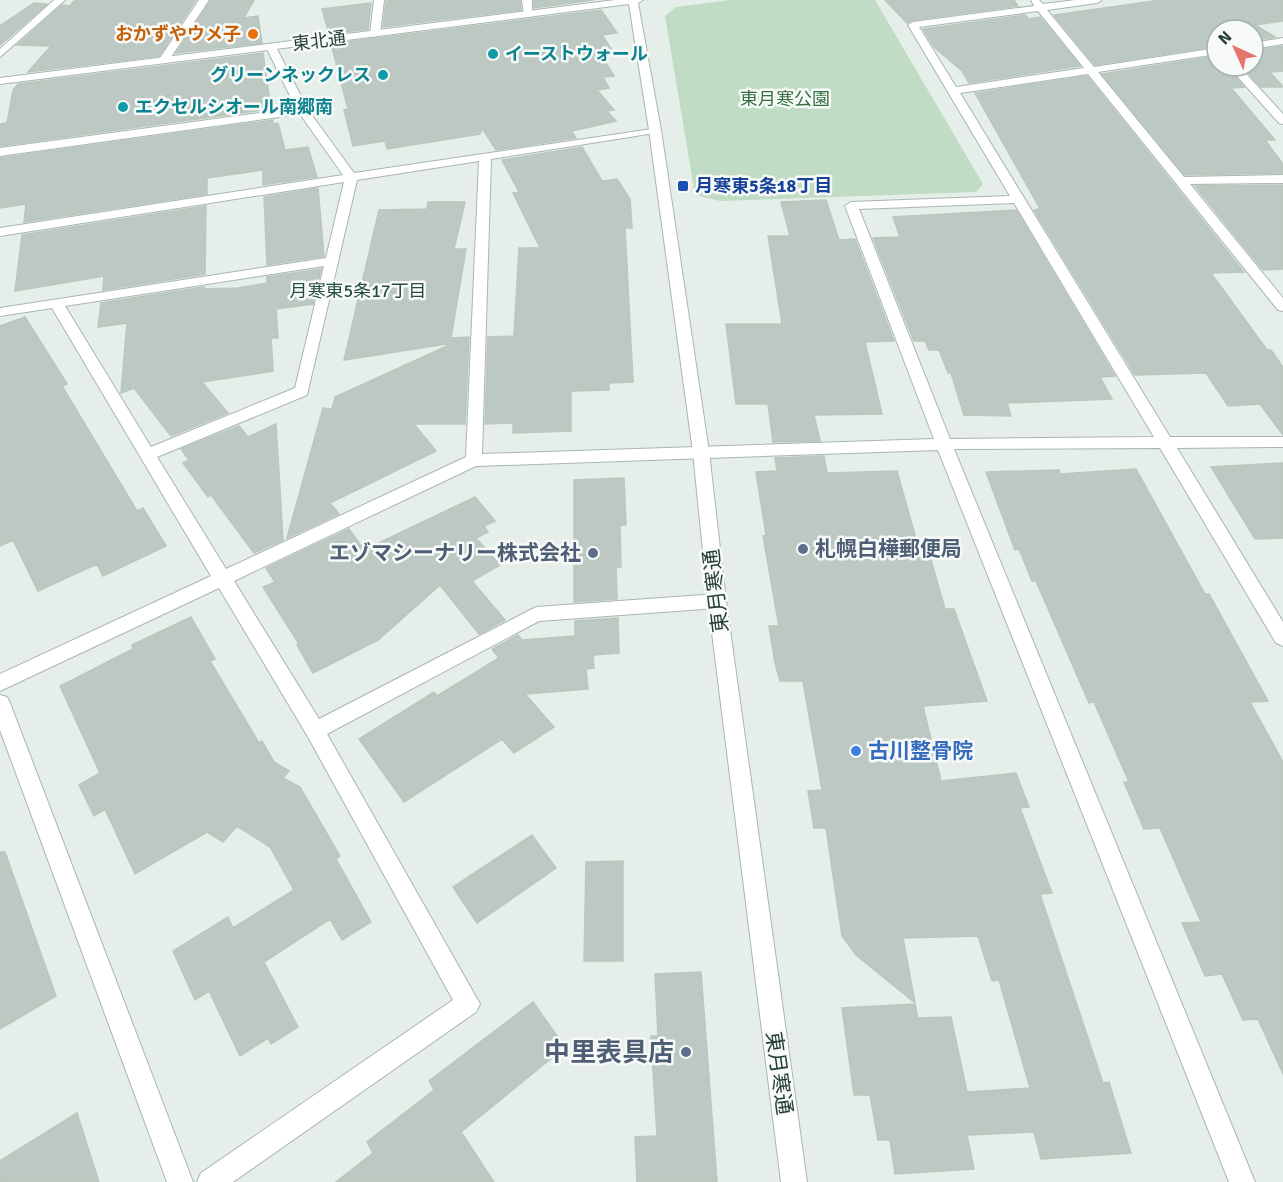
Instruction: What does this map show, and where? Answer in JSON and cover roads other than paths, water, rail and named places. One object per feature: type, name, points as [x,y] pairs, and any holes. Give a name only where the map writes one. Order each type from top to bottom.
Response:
[{"type":"street","points":[[0,54],[60,0]]},
{"type":"street","points":[[162,61],[204,0]]},
{"type":"street","points":[[375,34],[379,0]]},
{"type":"street","points":[[527,0],[529,15]]},
{"type":"street","name":"東北通","points":[[0,81],[638,0]]},
{"type":"street","points":[[1097,0],[1037,4],[913,26],[1283,638]]},
{"type":"street","name":"東月寒通","points":[[633,1],[655,130],[701,453],[717,601],[794,1182]]},
{"type":"street","points":[[1037,4],[1283,307]]},
{"type":"street","points":[[1265,44],[1283,41]]},
{"type":"street","points":[[148,454],[302,391],[330,261],[351,178],[303,110],[271,47]]},
{"type":"street","points":[[953,92],[1205,53]]},
{"type":"street","points":[[1244,78],[1283,121]]},
{"type":"street","points":[[0,152],[303,110]]},
{"type":"street","points":[[0,232],[655,130]]},
{"type":"street","points":[[474,460],[485,156]]},
{"type":"street","points":[[1180,181],[1283,179]]},
{"type":"street","points":[[1016,199],[851,206],[944,444],[1242,1182]]},
{"type":"street","points":[[0,312],[330,261]]},
{"type":"street","points":[[55,302],[315,730],[468,1004],[210,1182]]},
{"type":"street","points":[[0,683],[223,576],[474,460],[944,444],[1283,442]]},
{"type":"street","points":[[315,730],[536,614],[717,601]]},
{"type":"street","points":[[0,704],[180,1182]]},
{"type":"place","name":"おかずやウメ子","points":[[253,34]]},
{"type":"place","name":"イーストウォール","points":[[493,54]]},
{"type":"place","name":"グリーンネックレス","points":[[383,75]]},
{"type":"place","name":"エクセルシオール南郷南","points":[[123,107]]},
{"type":"place","name":"月寒東5条18丁目","points":[[683,186]]},
{"type":"place","name":"札幌白樺郵便局","points":[[803,549]]},
{"type":"place","name":"エゾマシーナリー株式会社","points":[[593,553]]},
{"type":"place","name":"古川整骨院","points":[[856,751]]},
{"type":"place","name":"中里表具店","points":[[686,1052]]},
{"type":"district","name":"月寒東5条17丁目","points":[[358,291]]},
{"type":"park label","name":"東月寒公園","points":[[785,99]]}]
